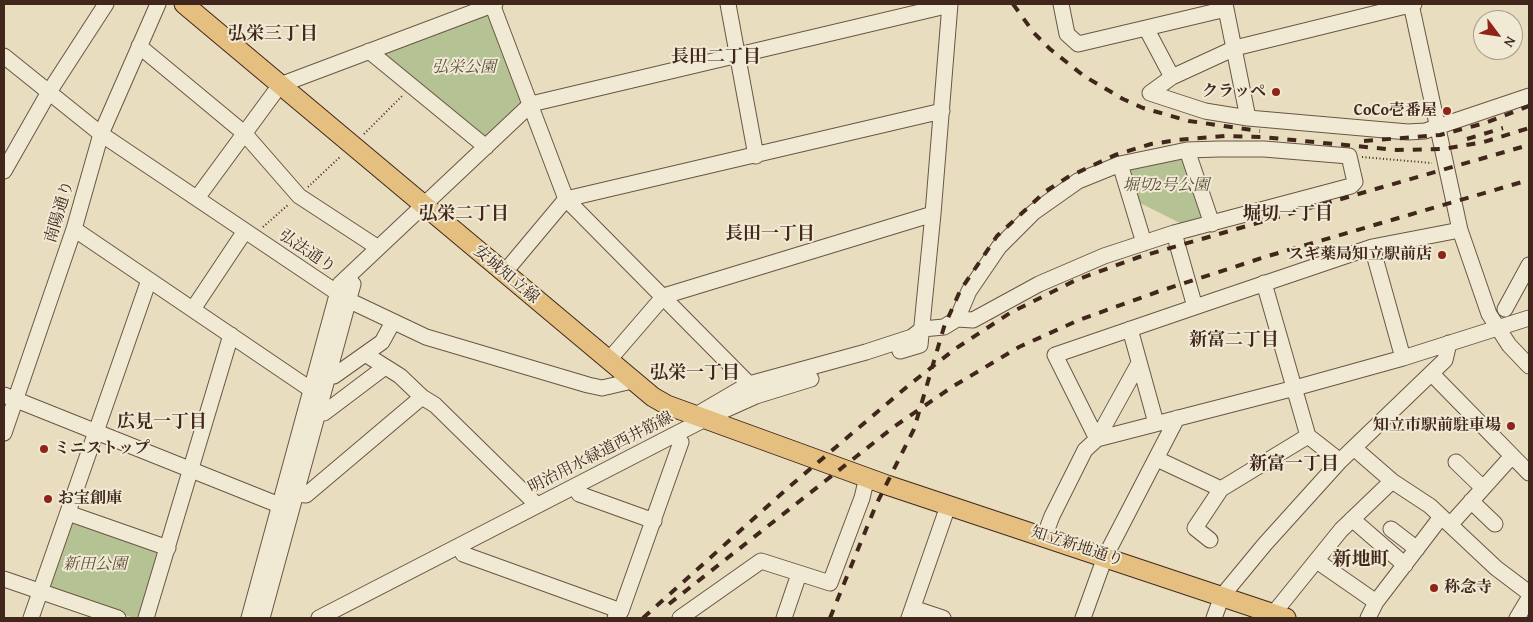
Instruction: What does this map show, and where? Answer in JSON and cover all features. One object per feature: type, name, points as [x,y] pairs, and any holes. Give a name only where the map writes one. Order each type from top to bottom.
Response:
[{"type":"main road","name":"安城知立線","points":[[184,4],[632,381],[667,405],[867,477]]},
{"type":"main road","name":"知立新地通り","points":[[867,477],[948,506],[1283,617]]},
{"type":"street","points":[[4,171],[49,92],[106,4]]},
{"type":"street","name":"南陽通り","points":[[4,433],[9,398],[74,229],[101,134],[158,4]]},
{"type":"street","points":[[197,198],[280,85],[493,4],[566,199],[749,384]]},
{"type":"street","points":[[728,4],[756,156]]},
{"type":"street","points":[[343,296],[340,284],[530,104],[950,4],[922,329]]},
{"type":"street","points":[[1061,4],[1068,34],[1078,44],[1146,28],[1225,6],[1248,118]]},
{"type":"street","points":[[1529,96],[1438,127],[1425,131],[1408,132],[1248,118],[1205,111],[1150,93],[1172,77],[1235,48],[1412,4],[1438,127],[1460,230],[1490,314],[1497,328],[1509,345],[1529,366]]},
{"type":"street","points":[[1146,28],[1172,77]]},
{"type":"street","points":[[139,46],[244,133],[299,196],[377,247]]},
{"type":"street","points":[[369,51],[486,147]]},
{"type":"street","name":"弘法通り","points":[[4,56],[101,134],[343,296],[393,322],[426,337],[588,385],[602,388],[632,381]]},
{"type":"street","points":[[504,273],[566,199],[942,112]]},
{"type":"street","points":[[1187,150],[1212,224]]},
{"type":"street","points":[[340,618],[681,442],[706,418],[749,384],[866,352],[912,337],[922,329],[944,327],[957,319],[973,320],[1039,284],[1104,256],[1174,233],[1351,186],[1355,182],[1349,156],[1264,150],[1187,150],[1120,164],[1078,181],[1034,212],[999,247],[969,291],[957,319]]},
{"type":"street","points":[[1120,164],[1144,243]]},
{"type":"street","points":[[608,361],[664,296],[933,214]]},
{"type":"street","points":[[74,229],[310,389]]},
{"type":"street","points":[[1097,439],[1055,354],[1372,247],[1460,230]]},
{"type":"street","points":[[1174,233],[1195,307]]},
{"type":"street","points":[[193,309],[248,234]]},
{"type":"street","points":[[1372,247],[1402,358]]},
{"type":"street","points":[[1505,309],[1529,265]]},
{"type":"street","points":[[31,618],[149,280]]},
{"type":"street","points":[[1264,283],[1308,436],[1340,461]]},
{"type":"street","points":[[249,618],[343,296],[353,284]]},
{"type":"street","points":[[1097,439],[1295,388],[1402,358],[1529,318]]},
{"type":"street","points":[[321,373],[334,376],[382,342],[393,322]]},
{"type":"street","name":"明治用水緑道西井筋線","points":[[319,618],[706,418],[756,396],[920,345],[922,329]]},
{"type":"street","points":[[1130,329],[1156,423]]},
{"type":"street","points":[[146,618],[231,335]]},
{"type":"street","points":[[1214,618],[1222,596],[1340,461],[1445,360],[1448,343]]},
{"type":"street","points":[[365,354],[400,376],[422,397],[435,405],[533,501]]},
{"type":"street","points":[[1044,537],[1052,516],[1085,450],[1097,439],[1140,363]]},
{"type":"street","points":[[311,410],[324,413],[385,367]]},
{"type":"street","points":[[311,410],[310,389],[321,373]]},
{"type":"street","points":[[1431,373],[1529,472]]},
{"type":"street","points":[[9,398],[192,469],[285,497],[306,494],[422,397]]},
{"type":"street","points":[[1083,618],[1105,557],[1177,418]]},
{"type":"street","points":[[1210,540],[1195,528],[1221,489],[1308,436]]},
{"type":"street","points":[[463,554],[618,615],[654,521],[681,442]]},
{"type":"street","points":[[1354,448],[1392,481],[1430,506],[1496,568],[1529,592]]},
{"type":"street","points":[[1368,618],[1376,602],[1417,549],[1446,521],[1471,502],[1512,456]]},
{"type":"street","points":[[1157,459],[1221,489]]},
{"type":"street","points":[[1456,462],[1483,488]]},
{"type":"street","points":[[680,618],[761,561],[830,583],[859,507],[867,477]]},
{"type":"street","points":[[1283,617],[1317,561],[1352,519],[1392,481]]},
{"type":"street","points":[[579,494],[654,521]]},
{"type":"street","points":[[262,618],[285,497]]},
{"type":"street","points":[[1471,502],[1494,524]]},
{"type":"street","points":[[943,618],[911,613],[948,506]]},
{"type":"street","points":[[68,513],[168,548]]},
{"type":"street","points":[[1352,519],[1405,565]]},
{"type":"street","points":[[1392,529],[1417,549]]},
{"type":"street","points":[[1317,561],[1376,602]]},
{"type":"street","points":[[784,618],[799,574]]},
{"type":"street","points":[[4,579],[118,618]]},
{"type":"street","points":[[1517,618],[1529,598]]},
{"type":"path","points":[[248,234],[299,196],[412,86]]},
{"type":"path","points":[[1349,156],[1434,164]]},
{"type":"green space","name":"弘栄公園","points":[[490,13],[522,98],[521,103],[484,138],[381,57],[382,52]]},
{"type":"green space","name":"堀切2号公園","points":[[1182,158],[1205,219],[1180,223],[1134,200],[1128,167]]},
{"type":"green space","name":"新田公園","points":[[76,519],[159,549],[140,618],[134,618],[51,590],[49,585],[70,522]]},
{"type":"railway","points":[[1013,4],[1034,33],[1050,49],[1084,76],[1123,99],[1143,108],[1189,121],[1260,131]]},
{"type":"railway","points":[[1364,141],[1440,135],[1485,123],[1529,106]]},
{"type":"railway","points":[[1467,139],[1503,128]]},
{"type":"railway","points":[[830,618],[876,505],[914,429],[944,327],[960,291],[997,236],[1046,191],[1068,177],[1115,155],[1151,144],[1178,140],[1225,136],[1262,137],[1397,150],[1443,149],[1484,142],[1529,128]]},
{"type":"railway","points":[[643,618],[789,487],[909,385],[955,349],[1010,313],[1076,280],[1139,257],[1529,145]]},
{"type":"railway","points":[[669,604],[895,426],[952,387],[1019,347],[1079,320],[1157,292],[1268,256],[1529,180]]},
{"type":"place","name":"クラッペ","points":[[1276,92]]},
{"type":"place","name":"CoCo壱番屋","points":[[1447,111]]},
{"type":"place","name":"スギ薬局知立駅前店","points":[[1442,255]]},
{"type":"place","name":"知立市駅前駐車場","points":[[1511,426]]},
{"type":"place","name":"ミニストップ","points":[[44,449]]},
{"type":"place","name":"お宝創庫","points":[[48,499]]},
{"type":"place","name":"称念寺","points":[[1434,588]]},
{"type":"district","name":"弘栄三丁目","points":[[273,34]]},
{"type":"district","name":"長田二丁目","points":[[716,57]]},
{"type":"district","name":"弘栄二丁目","points":[[464,214]]},
{"type":"district","name":"堀切一丁目","points":[[1288,214]]},
{"type":"district","name":"長田一丁目","points":[[770,234]]},
{"type":"district","name":"新富二丁目","points":[[1234,340]]},
{"type":"district","name":"弘栄一丁目","points":[[695,373]]},
{"type":"district","name":"広見一丁目","points":[[162,422]]},
{"type":"district","name":"新富一丁目","points":[[1294,464]]},
{"type":"district","name":"新地町","points":[[1361,560]]}]
